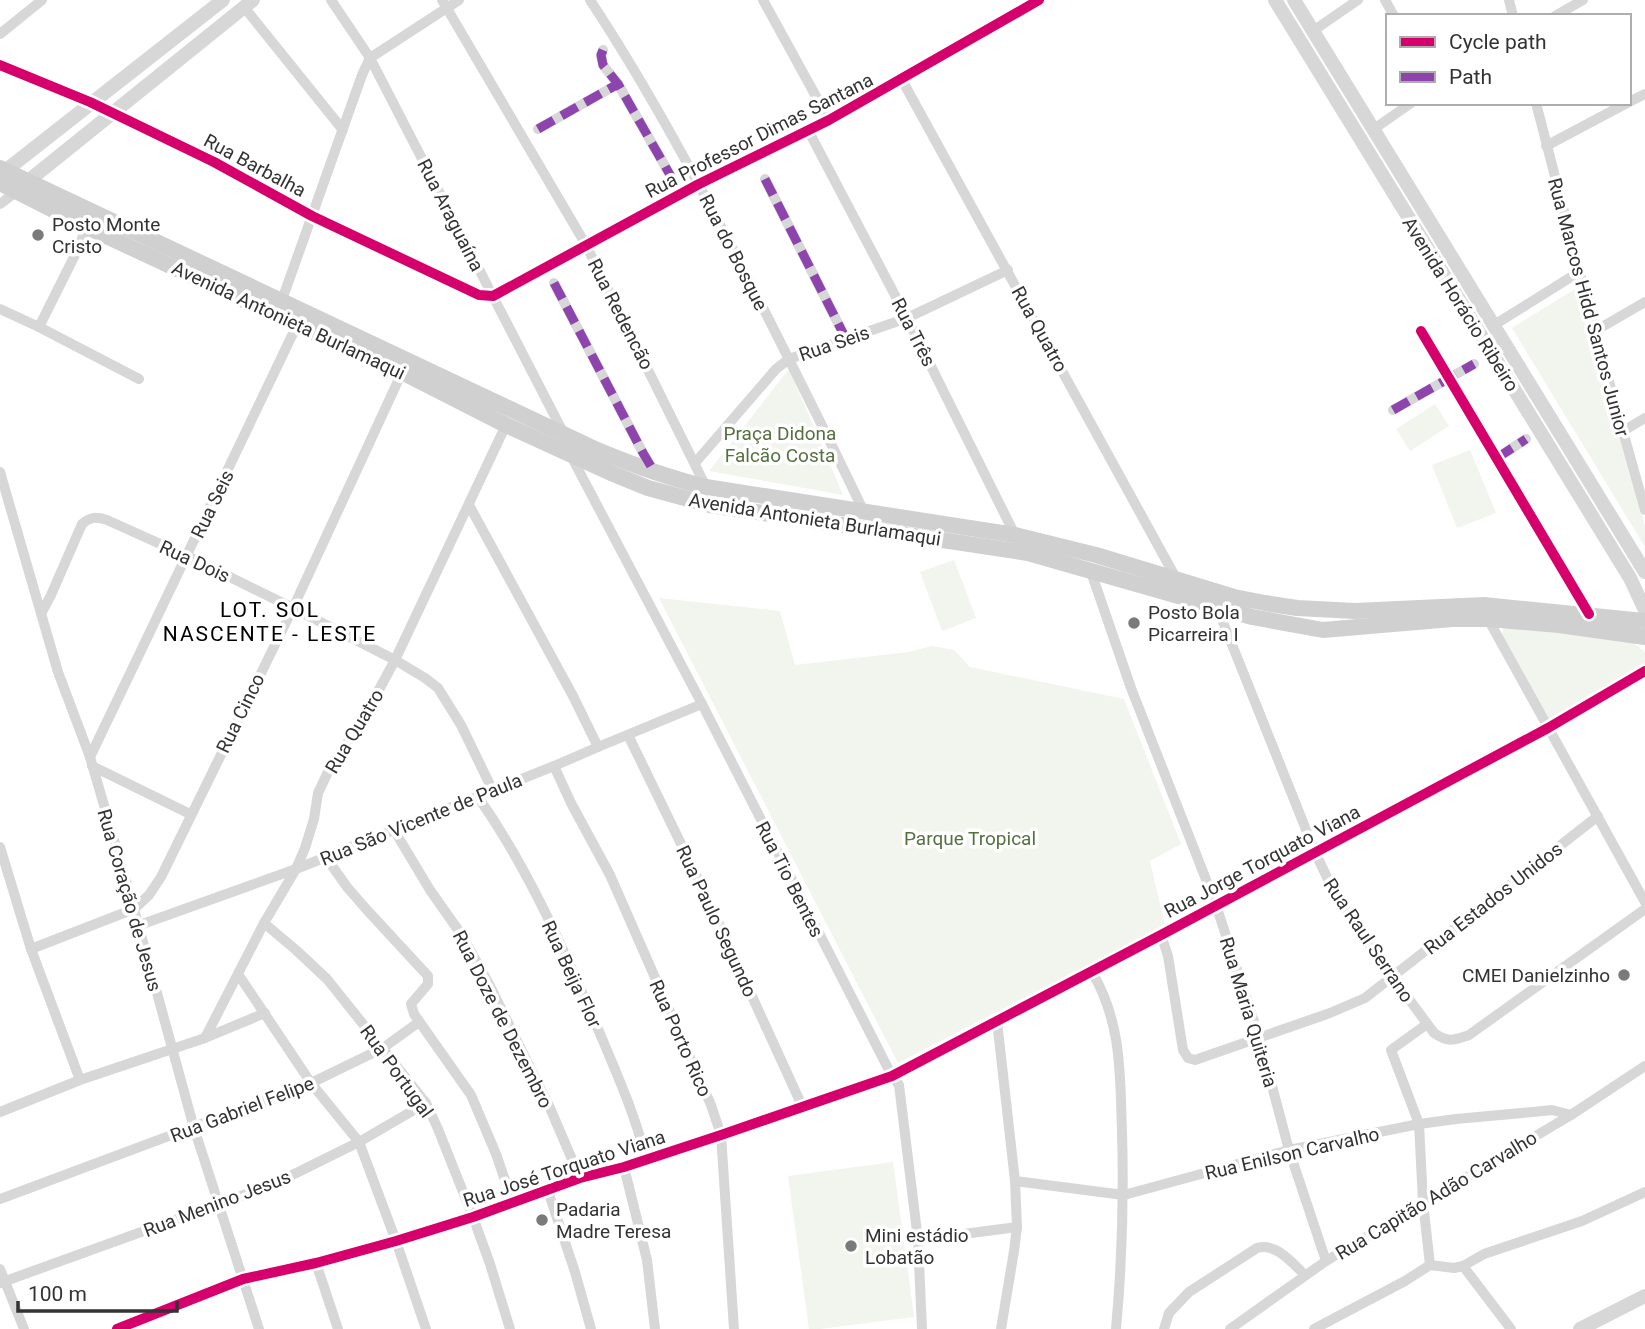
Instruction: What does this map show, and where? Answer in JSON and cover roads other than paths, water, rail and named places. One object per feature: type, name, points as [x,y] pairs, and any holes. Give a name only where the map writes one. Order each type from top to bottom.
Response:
[{"type":"main road","name":"Avenida Antonieta Burlamaqui","points":[[1,174],[29,181],[297,326],[405,366],[542,432],[570,454],[611,473],[648,488],[710,505],[733,500]]},
{"type":"main road","name":"Avenida Antonieta Burlamaqui","points":[[1,174],[16,192],[87,227],[282,300],[405,366],[506,425],[564,434],[655,473],[706,487],[733,500],[1091,562]]},
{"type":"main road","points":[[564,434],[570,454]]},
{"type":"main road","name":"Avenida Antonieta Burlamaqui","points":[[758,504],[864,512],[1015,535],[1091,562],[1177,580],[1234,597],[1319,610],[1355,611],[1373,618]]},
{"type":"main road","name":"Avenida Antonieta Burlamaqui","points":[[1113,568],[1217,607],[1288,625],[1323,630],[1373,618],[1484,605],[1645,621]]},
{"type":"main road","name":"Avenida Antonieta Burlamaqui","points":[[1403,616],[1559,625],[1645,637]]},
{"type":"street","points":[[0,34],[42,0]]},
{"type":"street","points":[[1,174],[223,0]]},
{"type":"street","name":"Rua Araguaína","points":[[331,0],[370,58],[564,434]]},
{"type":"street","points":[[282,300],[370,58],[444,4],[458,0]]},
{"type":"street","name":"Rua do Bosque","points":[[590,0],[617,41],[699,184],[864,512]]},
{"type":"street","points":[[763,0],[829,120]]},
{"type":"street","name":"Rua Professor Dimas Santana","points":[[493,296],[699,184],[829,120],[1039,0]]},
{"type":"street","name":"Avenida Horácio Ribeiro","points":[[1275,0],[1630,579],[1645,610]]},
{"type":"street","name":"Avenida Horácio Ribeiro","points":[[1294,0],[1645,572]]},
{"type":"street","points":[[1313,31],[1358,0]]},
{"type":"street","points":[[1558,14],[1583,0]]},
{"type":"street","points":[[0,204],[248,4],[343,130]]},
{"type":"street","name":"Rua Redencão","points":[[444,4],[586,245],[706,487]]},
{"type":"street","points":[[603,50],[603,65],[618,84],[681,194]]},
{"type":"street","name":"Rua Barbalha","points":[[0,65],[90,102],[214,162],[312,216],[479,295],[493,296]]},
{"type":"street","name":"Rua Quatro","points":[[902,80],[1177,580]]},
{"type":"street","points":[[538,129],[618,84]]},
{"type":"street","points":[[1374,129],[1408,105]]},
{"type":"street","name":"Rua Marcos Hidd Santos Junior","points":[[1536,105],[1579,272],[1645,510]]},
{"type":"street","points":[[1546,146],[1624,105]]},
{"type":"street","name":"Rua Três","points":[[808,130],[907,318],[1015,535]]},
{"type":"street","points":[[765,179],[846,339]]},
{"type":"street","points":[[40,327],[87,227]]},
{"type":"street","name":"Rua Seis","points":[[695,463],[776,369],[789,359],[907,318],[1008,270]]},
{"type":"street","points":[[1480,334],[1579,272]]},
{"type":"street","points":[[554,283],[655,473]]},
{"type":"street","points":[[1595,331],[1645,302]]},
{"type":"street","points":[[0,309],[139,379]]},
{"type":"street","name":"Rua Seis","points":[[91,761],[297,326]]},
{"type":"street","points":[[1421,331],[1589,614]]},
{"type":"street","points":[[1393,410],[1474,363]]},
{"type":"street","name":"Rua Cinco","points":[[134,909],[149,895],[161,877],[293,608],[405,366]]},
{"type":"street","points":[[1623,431],[1645,418]]},
{"type":"street","name":"Rua Quatro","points":[[205,1038],[223,999],[296,869],[314,819],[318,793],[395,660],[506,425]]},
{"type":"street","points":[[1497,458],[1526,439]]},
{"type":"street","name":"Rua Tio Bentes","points":[[570,454],[899,1085],[918,1240],[922,1329]]},
{"type":"street","name":"Rua Coração de Jesus","points":[[0,472],[3,492],[58,672],[91,761],[194,1128],[259,1329]]},
{"type":"street","points":[[469,505],[598,747]]},
{"type":"street","name":"Rua Dois","points":[[41,614],[82,524],[90,517],[107,520],[293,608],[395,660],[438,688],[461,725],[493,791]]},
{"type":"street","name":"Rua Maria Quiteria","points":[[1091,562],[1131,688],[1216,905],[1259,1037],[1289,1150],[1325,1261]]},
{"type":"street","name":"Rua Raul Serrano","points":[[1217,607],[1315,852],[1333,890],[1434,1033],[1443,1039],[1455,1040],[1469,1035],[1645,909]]},
{"type":"street","points":[[1488,619],[1645,902]]},
{"type":"street","name":"Rua Jorge Torquato Viana","points":[[892,1076],[1548,728],[1645,671]]},
{"type":"street","name":"Rua São Vicente de Paula","points":[[137,926],[296,869],[702,704]]},
{"type":"street","name":"Rua Paulo Segundo","points":[[628,735],[703,889],[803,1108]]},
{"type":"street","points":[[91,761],[190,814]]},
{"type":"street","name":"Rua Porto Rico","points":[[554,766],[610,875],[711,1105],[721,1135],[734,1329]]},
{"type":"street","name":"Rua Beija Flor","points":[[478,797],[524,875],[570,964],[626,1097],[646,1159]]},
{"type":"street","name":"Rua Estados Unidos","points":[[1161,935],[1168,956],[1183,1051],[1188,1058],[1195,1060],[1365,998],[1598,816]]},
{"type":"street","name":"Rua Doze de Dezembro","points":[[394,830],[430,890],[461,934],[489,984],[544,1096],[580,1178]]},
{"type":"street","points":[[0,847],[31,949],[80,1080]]},
{"type":"street","points":[[325,856],[347,887],[428,976],[428,984],[411,1004],[414,1014],[471,1095],[513,1203]]},
{"type":"street","points":[[31,949],[134,909]]},
{"type":"street","name":"Rua Portugal","points":[[264,923],[327,979],[426,1103],[490,1264],[510,1329]]},
{"type":"street","points":[[1092,972],[1112,1020],[1119,1047],[1124,1195],[1116,1329]]},
{"type":"street","points":[[238,974],[311,1083],[359,1142],[426,1329]]},
{"type":"street","points":[[0,1112],[80,1080],[205,1038],[265,1013]]},
{"type":"street","points":[[997,1021],[1017,1227],[1001,1329]]},
{"type":"street","name":"Rua Gabriel Felipe","points":[[0,1199],[311,1083],[383,1048],[419,1022]]},
{"type":"street","points":[[1427,1024],[1391,1050],[1419,1124],[1430,1265]]},
{"type":"street","name":"Rua Capitão Adão Carvalho","points":[[1230,1329],[1325,1261],[1571,1115],[1645,1066]]},
{"type":"street","name":"Rua José Torquato Viana","points":[[117,1329],[243,1279],[396,1241],[580,1178],[624,1167],[803,1108],[892,1076]]},
{"type":"street","name":"Rua Menino Jesus","points":[[2,1282],[274,1184],[359,1142],[426,1103]]},
{"type":"street","name":"Rua Enilson Carvalho","points":[[1014,1181],[1124,1195],[1289,1150],[1419,1124],[1533,1111],[1552,1110],[1571,1115]]},
{"type":"street","points":[[624,1167],[647,1261],[655,1329]]},
{"type":"street","points":[[548,1191],[591,1329]]},
{"type":"street","points":[[1314,1329],[1430,1265],[1454,1268],[1463,1266],[1484,1254],[1582,1222],[1645,1192]]},
{"type":"street","points":[[918,1240],[1017,1227]]},
{"type":"street","points":[[1164,1329],[1169,1313],[1189,1292],[1257,1248],[1271,1247],[1306,1275]]},
{"type":"street","points":[[316,1263],[338,1329]]},
{"type":"street","points":[[1463,1266],[1511,1329]]},
{"type":"street","points":[[0,1269],[2,1282],[23,1329]]},
{"type":"street","points":[[1580,1329],[1645,1296]]},
{"type":"place","name":"Posto Monte Cristo","points":[[38,235]]},
{"type":"place","name":"Posto Bola Picarreira I","points":[[1134,623]]},
{"type":"place","name":"CMEI Danielzinho","points":[[1624,975]]},
{"type":"place","name":"Padaria Madre Teresa","points":[[542,1220]]},
{"type":"place","name":"Mini estádio Lobatão","points":[[851,1246]]},
{"type":"district","name":"LOT. SOL NASCENTE - LESTE","points":[[270,622]]},
{"type":"park label","name":"Praça Didona Falcão Costa","points":[[780,444]]},
{"type":"park label","name":"Parque Tropical","points":[[970,838]]}]
